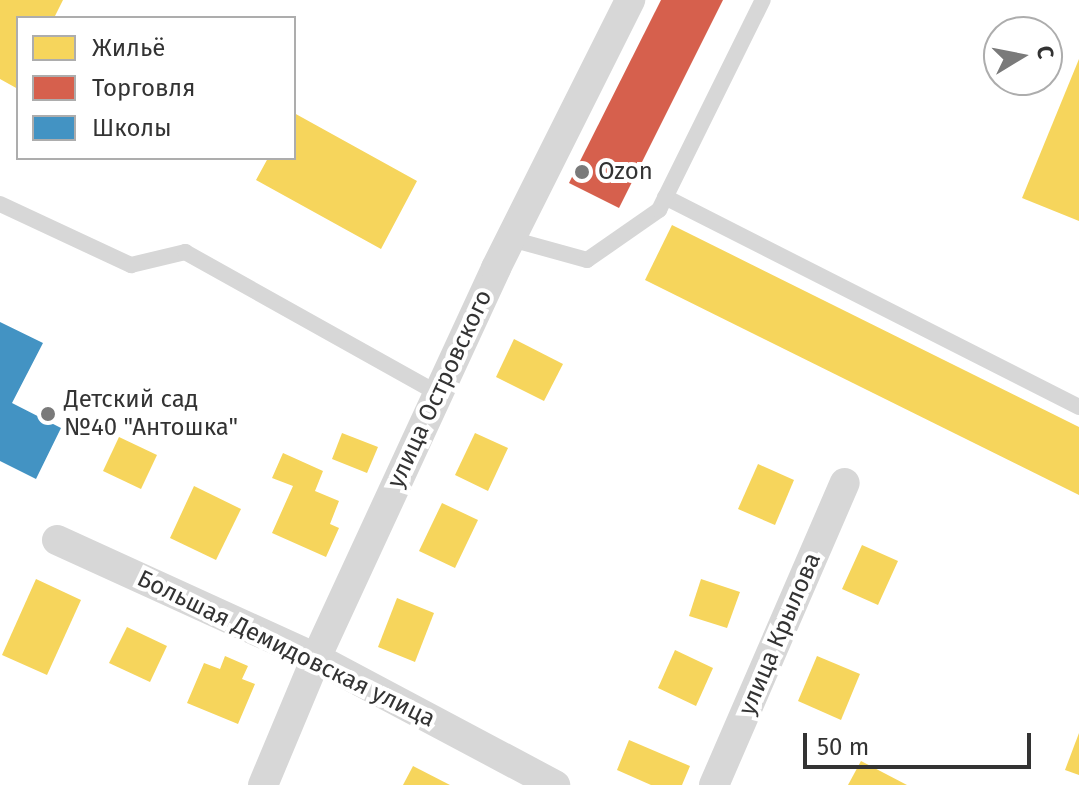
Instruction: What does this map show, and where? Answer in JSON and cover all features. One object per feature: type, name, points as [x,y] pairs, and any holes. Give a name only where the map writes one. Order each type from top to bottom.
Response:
[{"type":"street","name":"улица Островского","points":[[263,785],[316,658],[511,239],[630,0]]},
{"type":"street","name":"улица Крылова","points":[[714,785],[845,483]]},
{"type":"street","name":"Большая Демидовская улица","points":[[57,540],[316,658],[555,785]]},
{"type":"lane","points":[[511,239],[587,260],[659,210],[763,0]]},
{"type":"lane","points":[[665,197],[1079,407]]},
{"type":"lane","points":[[0,204],[131,265],[185,252],[439,394]]},
{"type":"building: Жильё","points":[[0,0],[63,0],[55,16],[16,16],[16,88],[0,79]]},
{"type":"building: Жильё","points":[[1079,59],[1079,221],[1022,198]]},
{"type":"building: Жильё","points":[[296,114],[417,181],[381,249],[256,180],[267,160],[296,160]]},
{"type":"building: Жильё","points":[[672,225],[1079,427],[1079,495],[645,280]]},
{"type":"building: Жильё","points":[[514,339],[563,364],[544,401],[496,377]]},
{"type":"building: Жильё","points":[[342,433],[378,447],[367,473],[332,459]]},
{"type":"building: Жильё","points":[[475,433],[508,448],[488,491],[455,475]]},
{"type":"building: Жильё","points":[[119,437],[157,455],[141,489],[103,471]]},
{"type":"building: Жильё","points":[[283,453],[323,471],[315,491],[339,501],[330,524],[339,528],[326,557],[272,533],[293,486],[272,478]]},
{"type":"building: Жильё","points":[[758,464],[794,480],[775,525],[738,509]]},
{"type":"building: Жильё","points":[[194,486],[241,509],[216,560],[170,538]]},
{"type":"building: Жильё","points":[[442,503],[478,520],[455,568],[419,551]]},
{"type":"building: Жильё","points":[[862,545],[898,561],[878,605],[842,589]]},
{"type":"building: Жильё","points":[[36,579],[81,600],[47,675],[2,655]]},
{"type":"building: Жильё","points":[[701,579],[740,592],[727,628],[689,616]]},
{"type":"building: Жильё","points":[[397,598],[434,613],[415,662],[378,647]]},
{"type":"building: Жильё","points":[[127,627],[167,646],[150,682],[109,663]]},
{"type":"building: Жильё","points":[[675,650],[713,668],[696,706],[658,688]]},
{"type":"building: Жильё","points":[[225,656],[248,666],[242,679],[255,684],[238,724],[187,703],[204,663],[220,669]]},
{"type":"building: Жильё","points":[[817,656],[860,674],[841,720],[798,701]]},
{"type":"building: Жильё","points":[[1079,733],[1079,775],[1065,770]]},
{"type":"building: Жильё","points":[[629,740],[690,766],[682,785],[651,785],[617,770]]},
{"type":"building: Жильё","points":[[861,761],[907,785],[848,785]]},
{"type":"building: Жильё","points":[[413,766],[450,785],[403,785]]},
{"type":"building: Торговля","points":[[661,0],[723,0],[619,208],[569,183]]},
{"type":"building: Школы","points":[[0,322],[43,343],[12,403],[61,428],[36,479],[0,461]]},
{"type":"place","name":"Ozon","points":[[582,172]]},
{"type":"place","name":"Детский сад №40 \"Антошка\"","points":[[48,414]]}]
